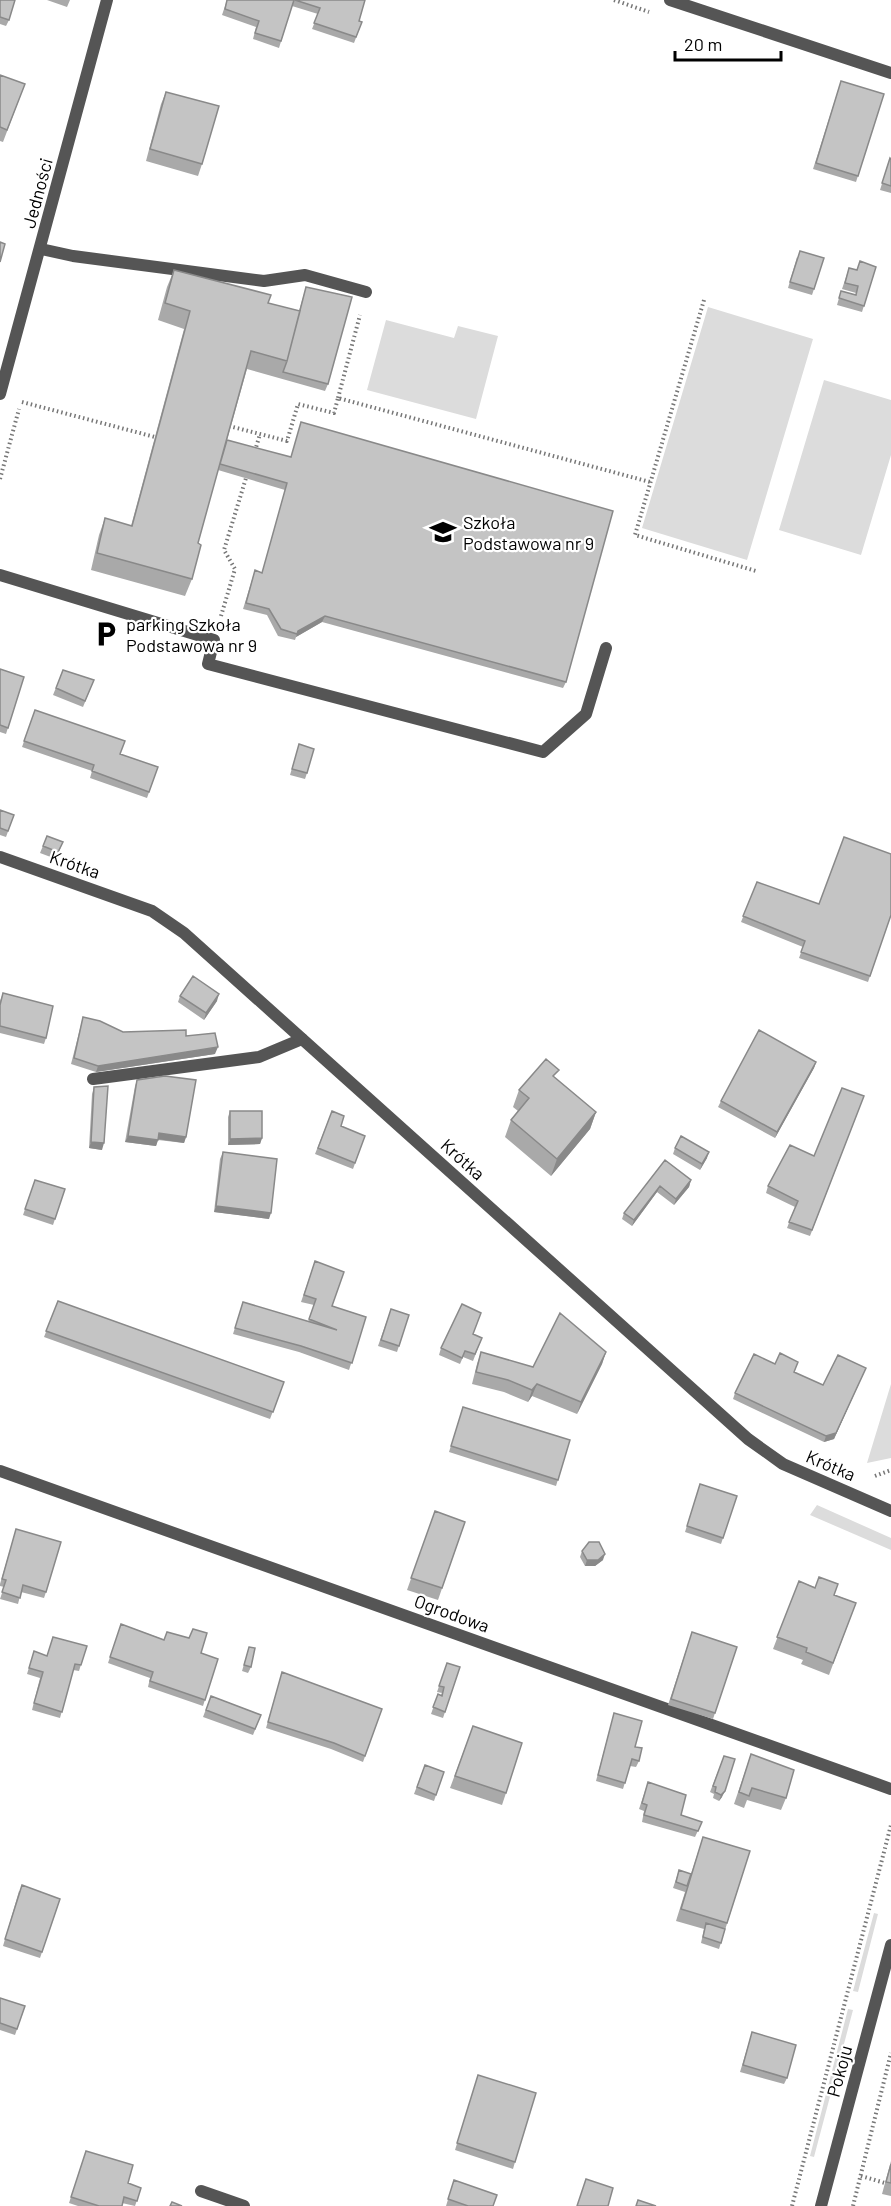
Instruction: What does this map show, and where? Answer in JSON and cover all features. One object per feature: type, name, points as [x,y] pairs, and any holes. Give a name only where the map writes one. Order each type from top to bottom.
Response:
[{"type":"street","name":"Jedności","points":[[0,394],[107,0]]},
{"type":"street","points":[[670,0],[891,73]]},
{"type":"street","points":[[41,249],[73,256],[264,281],[305,275],[366,292]]},
{"type":"street","points":[[0,575],[214,640],[208,664],[543,752],[586,714],[606,648]]},
{"type":"street","name":"Krótka","points":[[0,857],[152,910],[184,933],[748,1439],[783,1464],[891,1511]]},
{"type":"street","points":[[93,1079],[259,1057],[302,1039]]},
{"type":"street","name":"Ogrodowa","points":[[0,1472],[891,1789]]},
{"type":"street","name":"Pokoju","points":[[821,2206],[891,1945]]},
{"type":"street","points":[[201,2191],[244,2206]]},
{"type":"path","points":[[229,426],[287,441],[298,404],[334,413],[366,292]]},
{"type":"path","points":[[704,300],[635,535],[756,571]]},
{"type":"path","points":[[338,398],[650,482]]},
{"type":"path","points":[[21,402],[155,437]]},
{"type":"path","points":[[254,454],[260,434]]},
{"type":"path","points":[[0,457],[6,459]]},
{"type":"path","points":[[214,640],[235,569],[224,550],[246,478]]},
{"type":"path","points":[[792,2206],[891,1825]]},
{"type":"path","points":[[853,2206],[891,2053]]},
{"type":"path","points":[[861,2176],[885,2183]]},
{"type":"shaded area","points":[[708,307],[813,339],[747,560],[642,528]]},
{"type":"shaded area","points":[[386,320],[454,338],[458,326],[498,336],[476,419],[367,390]]},
{"type":"shaded area","points":[[824,380],[891,400],[891,455],[861,555],[779,530]]},
{"type":"shaded area","points":[[891,1384],[891,1458],[867,1463]]},
{"type":"shaded area","points":[[817,1505],[891,1538],[891,1550],[810,1515]]},
{"type":"shaded area","points":[[874,1913],[878,1914],[858,1992],[853,1991]]},
{"type":"shaded area","points":[[848,2009],[853,2010],[814,2157],[810,2156]]},
{"type":"building","points":[[0,0],[15,0],[9,20],[0,17]]},
{"type":"building","points":[[227,0],[294,0],[281,41],[255,33],[259,21],[225,9]]},
{"type":"building","points":[[295,0],[365,0],[359,21],[362,22],[356,37],[314,23],[320,8]]},
{"type":"building","points":[[0,75],[25,84],[7,130],[0,127]]},
{"type":"building","points":[[841,81],[884,94],[858,176],[816,163]]},
{"type":"building","points":[[166,92],[219,106],[202,164],[150,149]]},
{"type":"building","points":[[891,159],[891,186],[882,183]]},
{"type":"building","points":[[0,242],[5,244],[0,262]]},
{"type":"building","points":[[800,251],[824,258],[814,289],[790,282]]},
{"type":"building","points":[[860,261],[876,267],[864,306],[839,298],[841,291],[856,295],[858,286],[845,283],[849,268],[857,270]]},
{"type":"building","points":[[174,270],[271,295],[268,303],[300,311],[287,361],[251,351],[198,543],[201,545],[192,579],[97,553],[105,518],[132,526],[190,311],[165,303]]},
{"type":"building","points":[[306,287],[352,297],[328,384],[283,372]]},
{"type":"building","points":[[301,422],[613,511],[566,682],[325,616],[298,631],[297,634],[281,629],[269,609],[246,603],[255,570],[262,573],[287,483],[220,464],[227,440],[291,457]]},
{"type":"building","points":[[0,669],[24,677],[8,728],[0,725]]},
{"type":"building","points":[[63,670],[94,680],[85,701],[56,688]]},
{"type":"building","points":[[35,710],[125,741],[120,754],[158,767],[149,792],[92,771],[94,765],[24,741]]},
{"type":"building","points":[[299,744],[314,749],[307,773],[292,769]]},
{"type":"building","points":[[0,810],[14,815],[8,831],[0,828]]},
{"type":"building","points":[[47,836],[63,842],[58,852],[43,846]]},
{"type":"building","points":[[844,837],[891,854],[891,915],[870,976],[801,952],[805,941],[743,916],[757,882],[819,904]]},
{"type":"building","points":[[193,976],[219,994],[206,1013],[180,996]]},
{"type":"building","points":[[3,993],[53,1006],[46,1038],[0,1026],[0,1005]]},
{"type":"building","points":[[83,1017],[100,1021],[123,1032],[186,1030],[186,1036],[215,1033],[218,1047],[98,1066],[74,1058]]},
{"type":"building","points":[[759,1030],[816,1062],[777,1132],[721,1101]]},
{"type":"building","points":[[546,1059],[559,1070],[553,1076],[596,1112],[557,1159],[511,1120],[529,1098],[519,1090]]},
{"type":"building","points":[[165,1076],[196,1080],[186,1137],[159,1133],[158,1140],[128,1136],[137,1080]]},
{"type":"building","points":[[108,1086],[104,1143],[91,1142],[94,1087]]},
{"type":"building","points":[[842,1088],[864,1096],[812,1230],[789,1222],[798,1201],[768,1186],[790,1145],[814,1156]]},
{"type":"building","points":[[230,1111],[262,1111],[262,1138],[230,1139]]},
{"type":"building","points":[[332,1111],[344,1116],[341,1126],[365,1136],[355,1163],[318,1148]]},
{"type":"building","points":[[681,1136],[709,1152],[702,1164],[675,1148]]},
{"type":"building","points":[[223,1152],[277,1159],[271,1213],[216,1206]]},
{"type":"building","points":[[665,1160],[691,1180],[676,1199],[660,1186],[634,1220],[624,1213]]},
{"type":"building","points":[[35,1180],[65,1189],[55,1219],[25,1209]]},
{"type":"building","points":[[315,1261],[344,1272],[332,1306],[366,1317],[352,1363],[235,1328],[243,1302],[337,1330],[309,1319],[316,1299],[304,1295]]},
{"type":"building","points":[[58,1301],[284,1382],[273,1412],[46,1331]]},
{"type":"building","points":[[462,1304],[481,1313],[473,1334],[482,1338],[475,1354],[465,1351],[462,1358],[441,1348]]},
{"type":"building","points":[[391,1309],[409,1315],[399,1346],[381,1340]]},
{"type":"building","points":[[560,1313],[606,1352],[581,1402],[537,1384],[532,1390],[508,1380],[476,1372],[481,1352],[533,1367]]},
{"type":"building","points":[[780,1353],[798,1362],[794,1372],[823,1385],[838,1355],[866,1368],[836,1433],[826,1436],[735,1393],[754,1354],[775,1364]]},
{"type":"building","points":[[463,1407],[570,1440],[558,1480],[451,1446]]},
{"type":"building","points":[[700,1484],[737,1496],[723,1538],[687,1526]]},
{"type":"building","points":[[435,1511],[465,1522],[442,1588],[411,1578]]},
{"type":"building","points":[[16,1529],[61,1542],[46,1592],[23,1585],[20,1598],[2,1592],[6,1580],[2,1579]]},
{"type":"building","points":[[589,1542],[599,1542],[605,1554],[598,1560],[587,1560],[582,1551]]},
{"type":"building","points":[[819,1577],[838,1584],[834,1595],[856,1603],[833,1663],[806,1652],[807,1648],[777,1637],[799,1581],[815,1588]]},
{"type":"building","points":[[121,1624],[164,1640],[167,1632],[189,1638],[193,1629],[207,1633],[201,1653],[218,1659],[205,1700],[150,1681],[153,1672],[110,1657]]},
{"type":"building","points":[[692,1632],[737,1647],[715,1713],[671,1699]]},
{"type":"building","points":[[53,1637],[87,1646],[81,1665],[75,1664],[62,1712],[34,1703],[43,1672],[29,1668],[34,1651],[47,1656]]},
{"type":"building","points":[[249,1647],[255,1648],[251,1667],[244,1665]]},
{"type":"building","points":[[447,1663],[460,1667],[445,1712],[433,1707],[438,1694],[442,1696],[444,1687],[439,1686]]},
{"type":"building","points":[[282,1672],[382,1709],[365,1756],[334,1743],[268,1722]]},
{"type":"building","points":[[211,1696],[261,1715],[255,1729],[206,1710]]},
{"type":"building","points":[[614,1713],[642,1721],[635,1747],[642,1748],[639,1761],[632,1759],[625,1783],[598,1775]]},
{"type":"building","points":[[473,1726],[522,1743],[506,1793],[455,1776]]},
{"type":"building","points":[[751,1754],[794,1770],[786,1798],[752,1788],[749,1796],[739,1792]]},
{"type":"building","points":[[724,1756],[735,1759],[725,1791],[721,1795],[715,1792],[716,1787],[713,1786]]},
{"type":"building","points":[[425,1765],[444,1772],[436,1795],[417,1787]]},
{"type":"building","points":[[648,1782],[686,1795],[681,1815],[702,1822],[698,1831],[644,1815],[647,1805],[642,1803]]},
{"type":"building","points":[[703,1837],[750,1851],[727,1923],[681,1909]]},
{"type":"building","points":[[679,1870],[691,1874],[687,1886],[676,1882]]},
{"type":"building","points":[[22,1885],[60,1899],[42,1952],[5,1939]]},
{"type":"building","points":[[706,1923],[725,1929],[721,1943],[703,1937]]},
{"type":"building","points":[[0,1998],[25,2006],[17,2029],[0,2023]]},
{"type":"building","points":[[752,2032],[796,2045],[787,2078],[743,2065]]},
{"type":"building","points":[[478,2075],[536,2093],[515,2162],[457,2143]]},
{"type":"building","points":[[86,2151],[133,2165],[128,2183],[141,2188],[137,2201],[124,2197],[122,2206],[99,2206],[71,2197]]},
{"type":"building","points":[[891,2164],[891,2183],[886,2182]]},
{"type":"building","points":[[586,2179],[613,2188],[608,2206],[577,2206]]},
{"type":"building","points":[[454,2180],[497,2195],[493,2206],[468,2206],[448,2199]]},
{"type":"building","points":[[638,2200],[656,2206],[636,2206]]},
{"type":"building","points":[[172,2202],[182,2206],[170,2206]]},
{"type":"place","name":"Szkoła Podstawowa nr 9","points":[[443,532]]},
{"type":"place","name":"parking Szkoła Podstawowa nr 9","points":[[106,634]]}]
